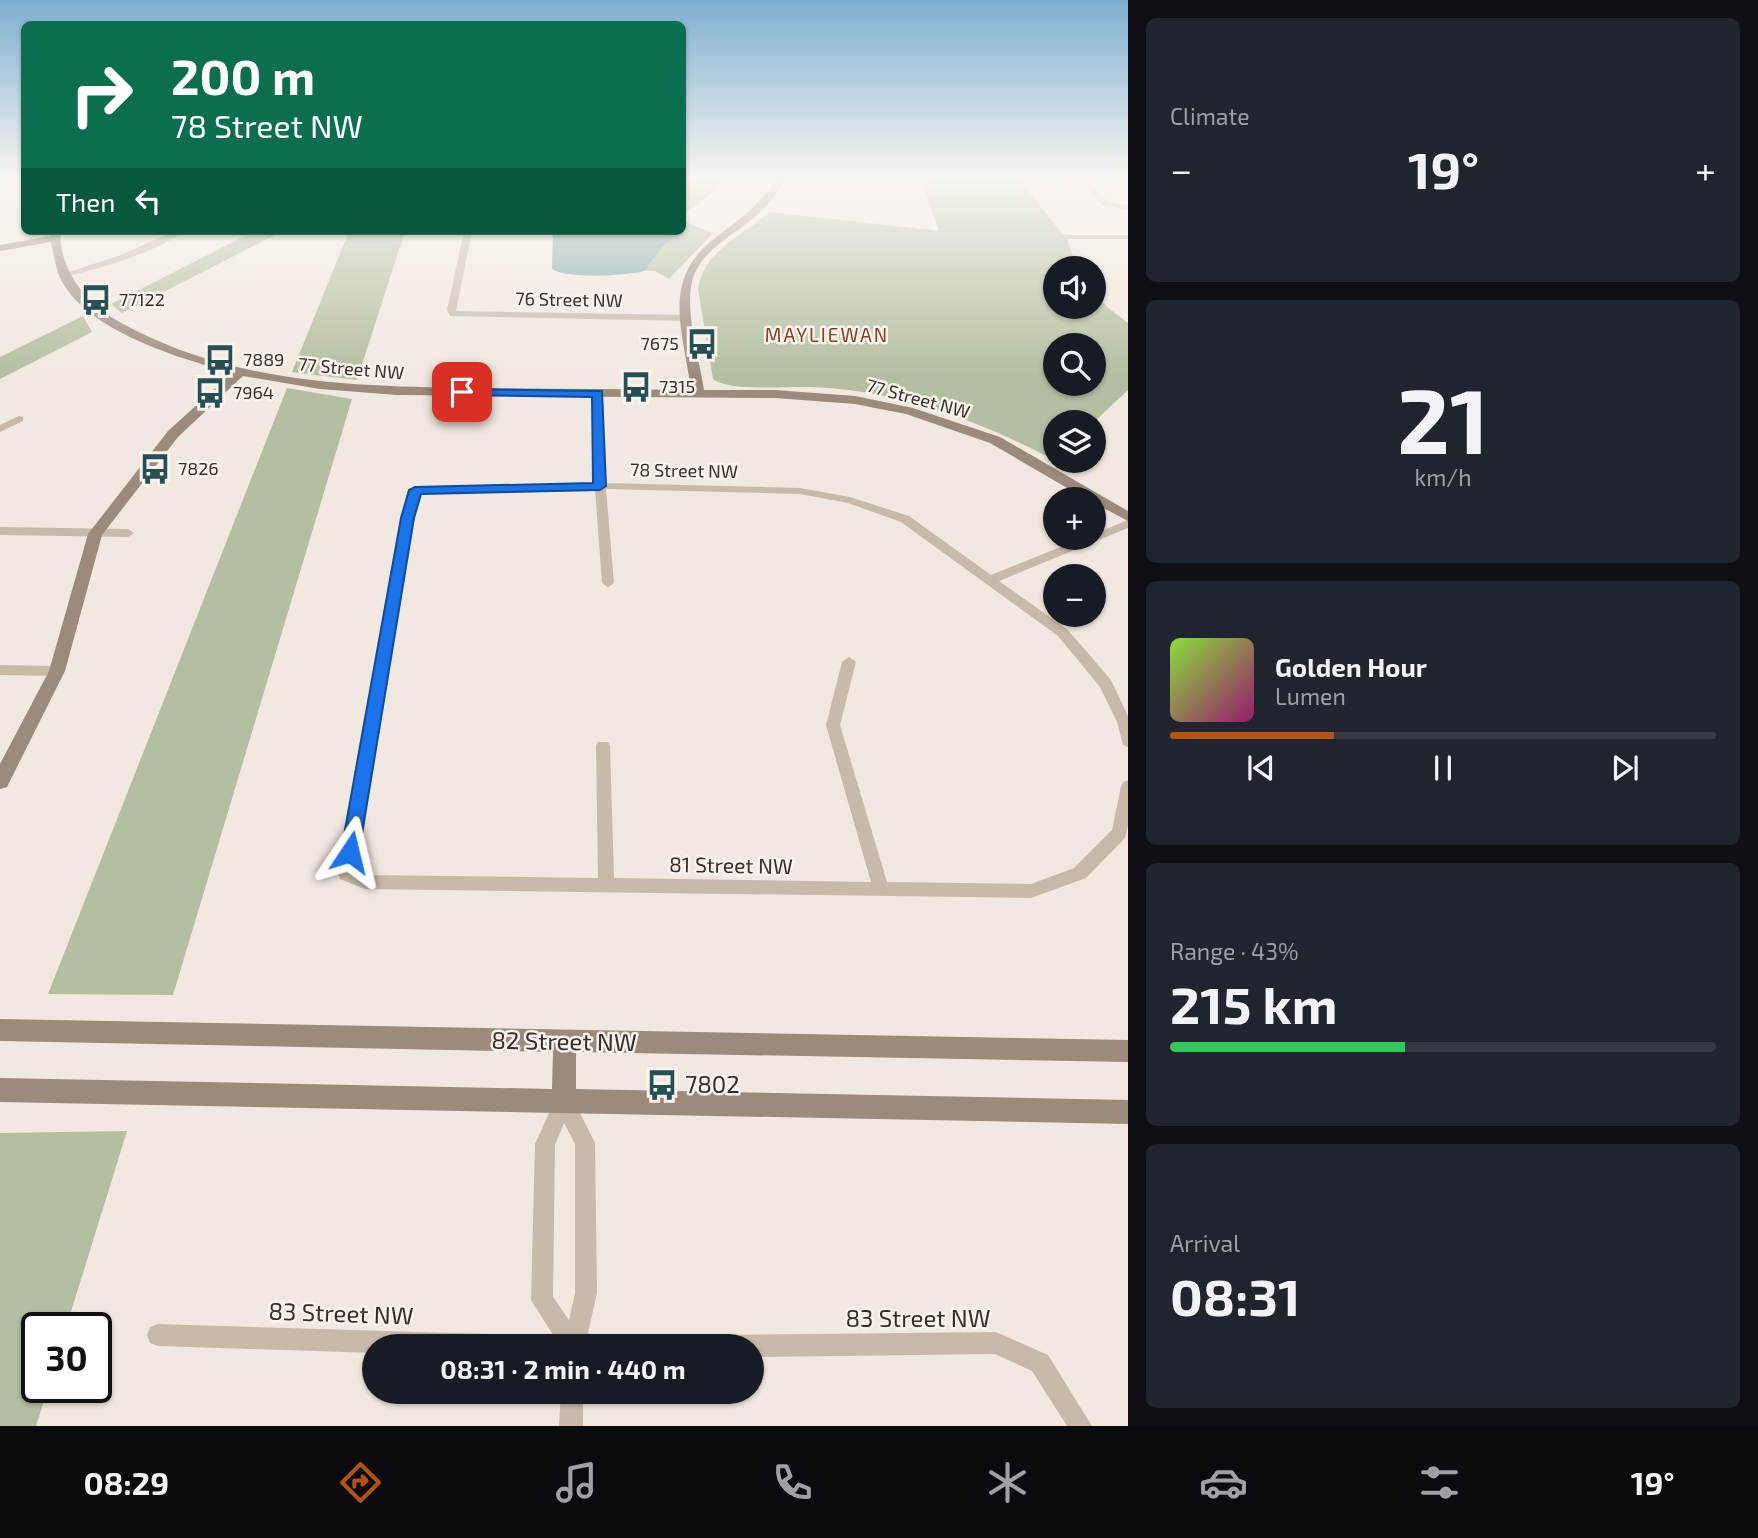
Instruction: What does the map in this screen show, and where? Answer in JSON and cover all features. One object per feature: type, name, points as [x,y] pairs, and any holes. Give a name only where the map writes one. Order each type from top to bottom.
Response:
[{"type":"street","points":[[58,245],[64,275],[153,245]]},
{"type":"street","name":"76 Street NW","points":[[465,245],[451,310],[453,314],[688,317]]},
{"type":"street","points":[[698,394],[685,288],[695,262],[713,245]]},
{"type":"street","name":"77 Street NW","points":[[64,275],[82,299],[106,320],[172,352],[240,372],[320,386],[397,391],[818,396],[855,400],[909,411],[995,440],[1128,517]]},
{"type":"street","points":[[0,782],[57,671],[95,534],[173,434],[240,372]]},
{"type":"street","points":[[598,393],[600,486],[608,583]]},
{"type":"street","points":[[0,429],[19,419]]},
{"type":"street","name":"78 Street NW","points":[[350,852],[407,518],[415,490],[600,486],[800,491],[850,500],[905,519],[1063,633],[1106,684],[1124,722],[1128,741]]},
{"type":"street","points":[[990,580],[1128,524]]},
{"type":"street","points":[[0,531],[128,533]]},
{"type":"street","points":[[849,662],[834,725],[881,888]]},
{"type":"street","points":[[0,670],[57,671]]},
{"type":"street","points":[[603,746],[606,885]]},
{"type":"street","points":[[1124,836],[1128,786]]},
{"type":"street","name":"81 Street NW","points":[[350,852],[346,874],[365,882],[1031,891],[1080,873],[1124,836]]},
{"type":"street","name":"82 Street NW","points":[[0,1030],[1128,1051]]},
{"type":"street","points":[[565,1042],[564,1102],[545,1144],[542,1300],[565,1334]]},
{"type":"street","points":[[0,1090],[1128,1112]]},
{"type":"street","points":[[564,1102],[585,1143],[586,1293],[576,1334]]},
{"type":"street","name":"83 Street NW","points":[[158,1335],[362,1341]]},
{"type":"street","name":"83 Street NW","points":[[764,1345],[996,1343],[1040,1363],[1080,1426]]},
{"type":"street","points":[[571,1426],[572,1404]]},
{"type":"green space","points":[[228,245],[256,245],[122,313],[111,304]]},
{"type":"green space","points":[[344,245],[401,245],[357,380],[292,372]]},
{"type":"green space","points":[[654,245],[702,245],[669,279],[655,271],[644,271]]},
{"type":"green space","points":[[727,245],[1069,245],[1073,256],[1043,256],[1043,319],[1106,319],[1106,306],[1128,323],[1128,390],[1106,411],[1043,410],[1043,455],[964,419],[872,393],[808,387],[758,388],[721,383],[713,379],[698,289],[702,275],[716,254]]},
{"type":"green space","points":[[83,316],[92,332],[0,379],[0,357]]},
{"type":"green space","points":[[287,388],[352,399],[173,995],[48,994]]},
{"type":"green space","points":[[127,1131],[71,1312],[21,1312],[21,1403],[43,1403],[36,1426],[0,1426],[0,1133]]},
{"type":"water","points":[[553,245],[665,245],[644,271],[636,273],[583,275],[552,269]]},
{"type":"place","name":"77122","points":[[96,300]]},
{"type":"place","name":"7675","points":[[702,344]]},
{"type":"place","name":"7889","points":[[220,360]]},
{"type":"place","name":"7315","points":[[636,387]]},
{"type":"place","name":"7964","points":[[210,393]]},
{"type":"place","name":"7826","points":[[155,469]]},
{"type":"place","name":"7802","points":[[662,1085]]},
{"type":"district","name":"MAYLIEWAN","points":[[827,335]]},
{"type":"route","points":[[350,852],[407,518],[415,490],[600,486],[598,393],[462,392]]}]
